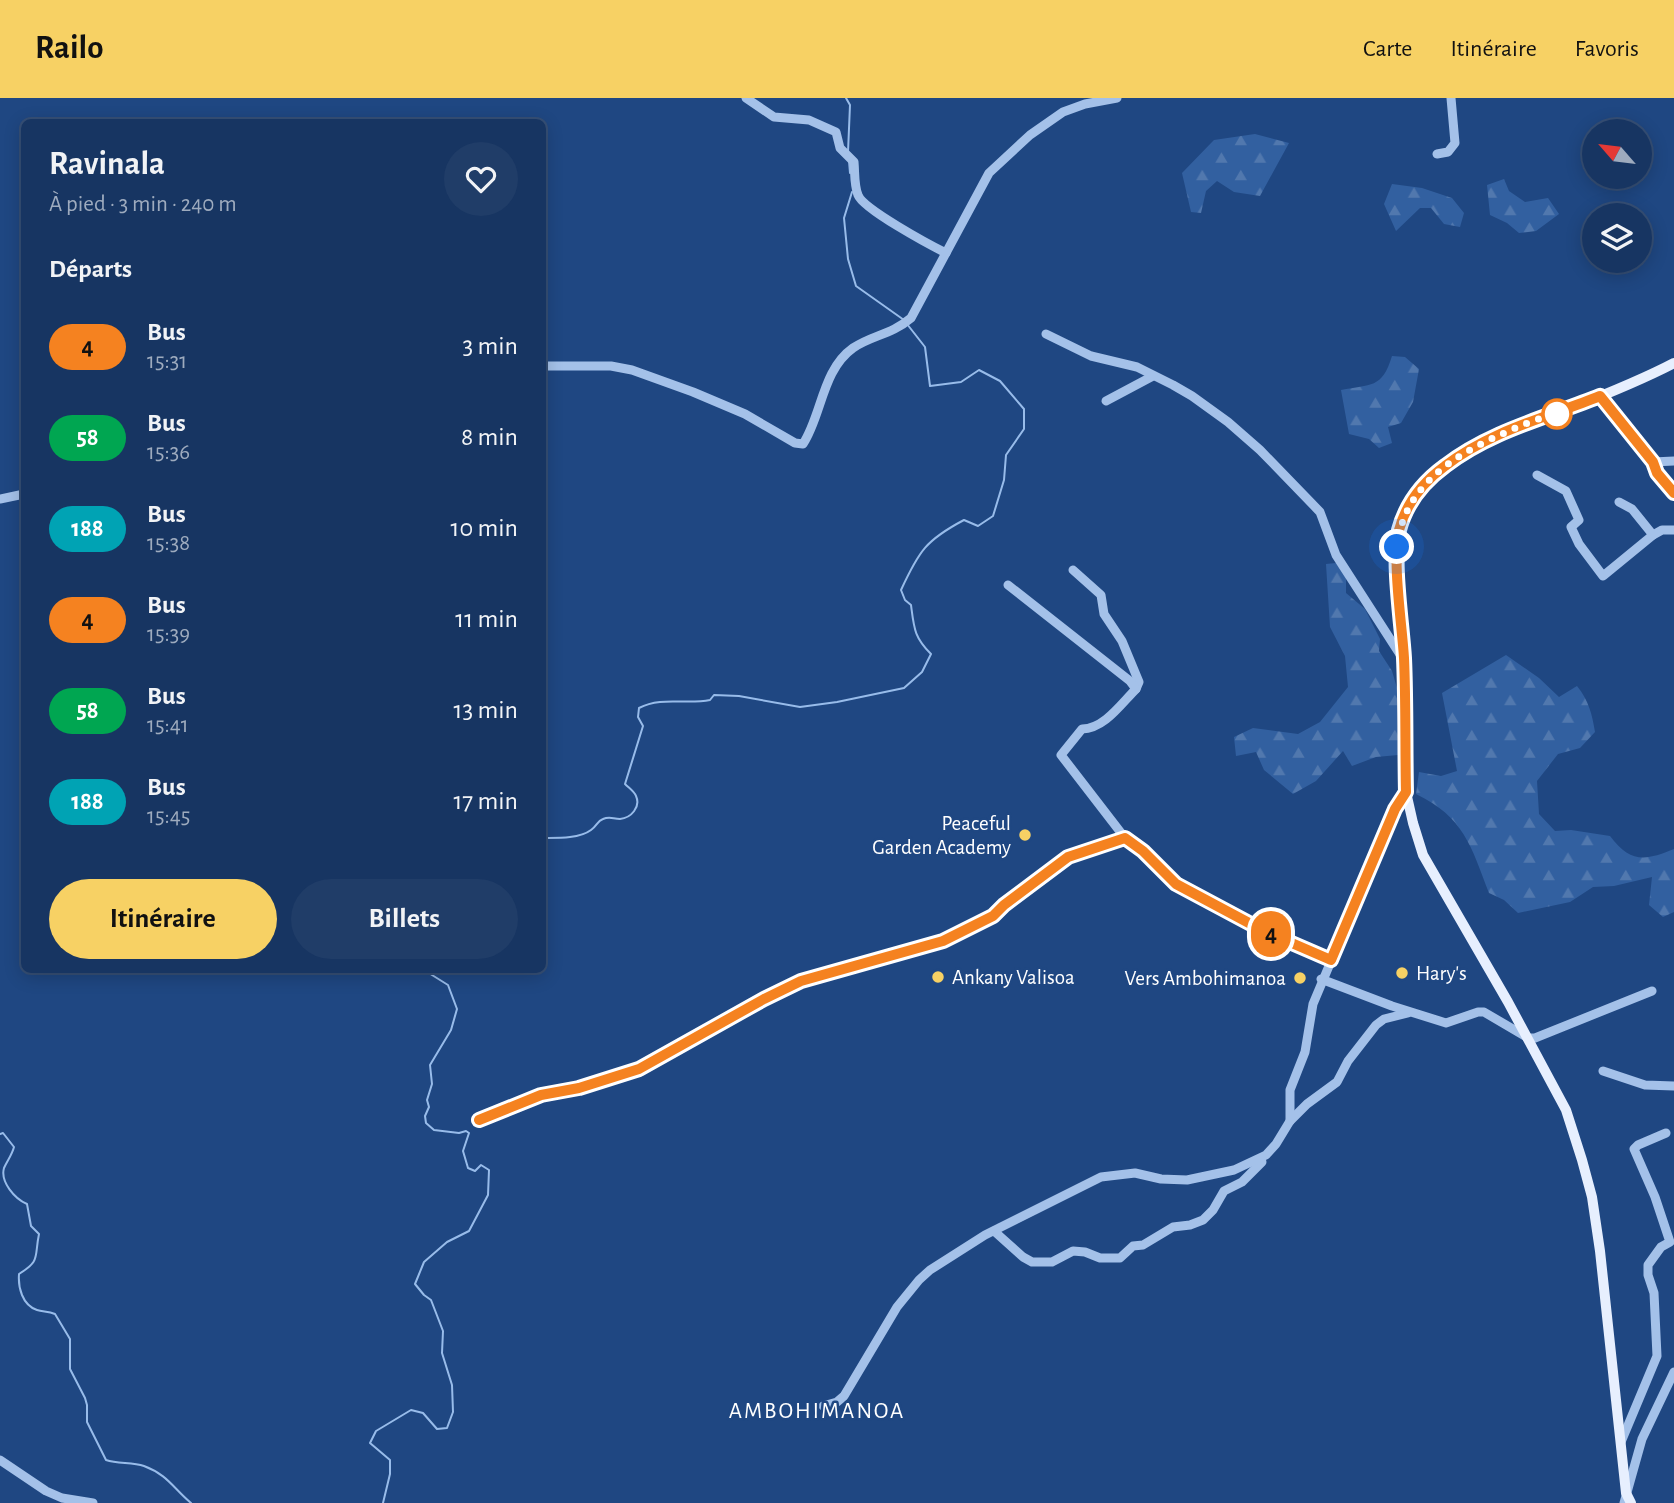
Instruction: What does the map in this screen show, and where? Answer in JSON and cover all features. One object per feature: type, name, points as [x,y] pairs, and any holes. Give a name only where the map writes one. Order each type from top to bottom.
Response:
[{"type":"main road","points":[[1627,1500],[1592,1197],[1566,1110],[1423,855],[1406,792],[1404,660],[1397,547],[1403,518],[1414,498],[1446,465],[1478,445],[1674,363]]},
{"type":"street","points":[[746,98],[774,117],[808,120],[836,132],[840,148],[853,159],[856,186],[861,201],[922,241],[946,253]]},
{"type":"street","points":[[546,366],[611,366],[632,370],[745,414],[798,445],[803,444],[822,396],[840,361],[853,348],[898,329],[911,318],[989,173],[1006,155],[1063,112],[1117,98]]},
{"type":"street","points":[[1437,154],[1448,152],[1455,144],[1451,98]]},
{"type":"street","points":[[1046,334],[1091,356],[1137,367],[1192,396],[1228,422],[1305,494],[1325,521],[1336,555],[1404,660]]},
{"type":"street","points":[[1106,401],[1153,376]]},
{"type":"street","points":[[1600,396],[1653,462],[1657,473],[1674,494]]},
{"type":"street","points":[[1653,462],[1674,461]]},
{"type":"street","points":[[1537,475],[1566,491],[1579,520],[1571,527],[1579,544],[1603,576],[1653,535],[1662,530],[1674,530]]},
{"type":"street","points":[[0,499],[21,495]]},
{"type":"street","points":[[1619,502],[1632,509],[1653,535]]},
{"type":"street","points":[[1073,570],[1101,595],[1104,614],[1122,641],[1139,682],[1136,690],[1099,725],[1082,729],[1060,755],[1125,838],[1143,851],[1176,884],[1264,931],[1331,960]]},
{"type":"street","points":[[1008,585],[1130,681],[1136,690]]},
{"type":"street","points":[[1290,1121],[1290,1090],[1305,1052],[1307,1026],[1321,979],[1395,809],[1406,792]]},
{"type":"street","points":[[479,1120],[541,1095],[579,1088],[639,1069],[801,981],[943,941],[993,916],[1068,857],[1125,838]]},
{"type":"street","points":[[1321,979],[1447,1023],[1484,1012],[1528,1038],[1535,1038],[1652,991]]},
{"type":"street","points":[[823,1406],[844,1396],[897,1307],[930,1270],[994,1231],[1101,1177],[1135,1173],[1161,1179],[1187,1180],[1234,1170],[1266,1155],[1290,1121],[1307,1104],[1338,1083],[1348,1060],[1376,1025],[1398,1014],[1415,1013]]},
{"type":"street","points":[[1603,1071],[1645,1085],[1674,1086]]},
{"type":"street","points":[[1621,1442],[1657,1356],[1654,1293],[1648,1265],[1661,1247],[1670,1242],[1655,1197],[1634,1149],[1638,1144],[1666,1133]]},
{"type":"street","points":[[994,1231],[1023,1258],[1032,1262],[1052,1262],[1073,1251],[1100,1258],[1120,1258],[1133,1246],[1143,1245],[1173,1227],[1203,1220],[1213,1210],[1224,1191],[1242,1182],[1262,1162]]},
{"type":"street","points":[[1627,1500],[1642,1439],[1674,1373]]},
{"type":"street","points":[[0,1460],[46,1491],[62,1498],[93,1503]]},
{"type":"green space","points":[[1255,134],[1289,143],[1260,196],[1234,192],[1217,181],[1206,191],[1201,213],[1191,212],[1182,173],[1214,140]]},
{"type":"green space","points":[[1504,179],[1509,191],[1525,202],[1548,198],[1559,214],[1536,231],[1519,233],[1507,223],[1490,215],[1487,185]]},
{"type":"green space","points":[[1392,184],[1422,188],[1452,198],[1464,213],[1460,227],[1444,224],[1431,208],[1420,208],[1396,231],[1384,204]]},
{"type":"green space","points":[[1392,356],[1405,357],[1419,369],[1413,402],[1401,423],[1388,427],[1392,443],[1379,448],[1369,439],[1349,434],[1341,390],[1379,380]]},
{"type":"green space","points":[[1336,563],[1346,576],[1346,593],[1365,609],[1380,639],[1379,651],[1392,671],[1397,688],[1398,755],[1376,757],[1352,766],[1343,751],[1316,781],[1293,794],[1264,770],[1256,752],[1236,756],[1234,737],[1253,728],[1298,734],[1320,722],[1348,687],[1345,656],[1330,627],[1326,564]]},
{"type":"green space","points":[[1506,655],[1539,678],[1559,697],[1577,686],[1593,719],[1595,732],[1580,748],[1558,754],[1537,781],[1539,814],[1555,831],[1571,830],[1610,836],[1631,855],[1655,856],[1674,849],[1674,912],[1663,917],[1649,905],[1652,877],[1614,886],[1593,887],[1570,902],[1518,913],[1504,900],[1489,893],[1471,847],[1455,823],[1432,803],[1416,794],[1419,772],[1441,776],[1457,771],[1442,693]]},
{"type":"waterway","points":[[846,98],[850,105],[848,152]]},
{"type":"waterway","points":[[849,161],[850,173]]},
{"type":"waterway","points":[[852,192],[844,218],[848,259],[856,286],[904,320]]},
{"type":"waterway","points":[[546,838],[580,835],[591,830],[601,820],[628,817],[634,811],[636,796],[625,784],[643,726],[638,717],[639,708],[648,704],[710,700],[714,695],[739,696],[800,707],[904,688],[922,672],[931,654],[918,637],[911,605],[905,600],[901,590],[913,565],[932,541],[964,520],[978,526],[993,516],[1004,480],[1006,455],[1024,429],[1024,409],[1000,381],[979,370],[961,382],[930,386],[925,347],[907,324]]},
{"type":"waterway","points":[[383,1503],[390,1474],[390,1460],[370,1443],[376,1431],[411,1410],[423,1413],[437,1429],[447,1428],[453,1412],[452,1385],[442,1353],[443,1331],[431,1300],[415,1284],[424,1262],[447,1242],[469,1231],[488,1195],[489,1170],[481,1165],[475,1171],[468,1168],[463,1151],[469,1133],[434,1130],[426,1123],[425,1116],[429,1107],[427,1100],[432,1084],[430,1065],[451,1030],[457,1009],[448,985],[429,973]]},
{"type":"waterway","points":[[0,1134],[3,1133],[14,1147],[4,1168],[4,1179],[13,1194],[27,1204],[31,1226],[39,1234],[34,1262],[19,1274],[20,1290],[24,1300],[32,1308],[55,1314],[70,1339],[70,1369],[85,1398],[87,1422],[106,1460],[139,1465],[152,1470],[165,1478],[191,1503]]},
{"type":"bus line","name":"4","points":[[479,1120],[541,1095],[579,1088],[639,1069],[801,981],[943,941],[993,916],[1068,857],[1125,838],[1143,851],[1176,884],[1264,931],[1331,960],[1395,809],[1406,792],[1404,660],[1397,547],[1399,531],[1409,504],[1446,465],[1478,445],[1600,396],[1653,462],[1657,473],[1674,493]]},
{"type":"place","name":"Peaceful Garden Academy","points":[[1025,835]]},
{"type":"place","name":"Hary's","points":[[1402,973]]},
{"type":"place","name":"Ankany Valisoa","points":[[938,977]]},
{"type":"place","name":"Vers Ambohimanoa","points":[[1300,978]]},
{"type":"district","name":"AMBOHIMANOA","points":[[817,1411]]},
{"type":"route","points":[[1397,547],[1399,531],[1409,504],[1439,471],[1478,445],[1557,414]]}]
